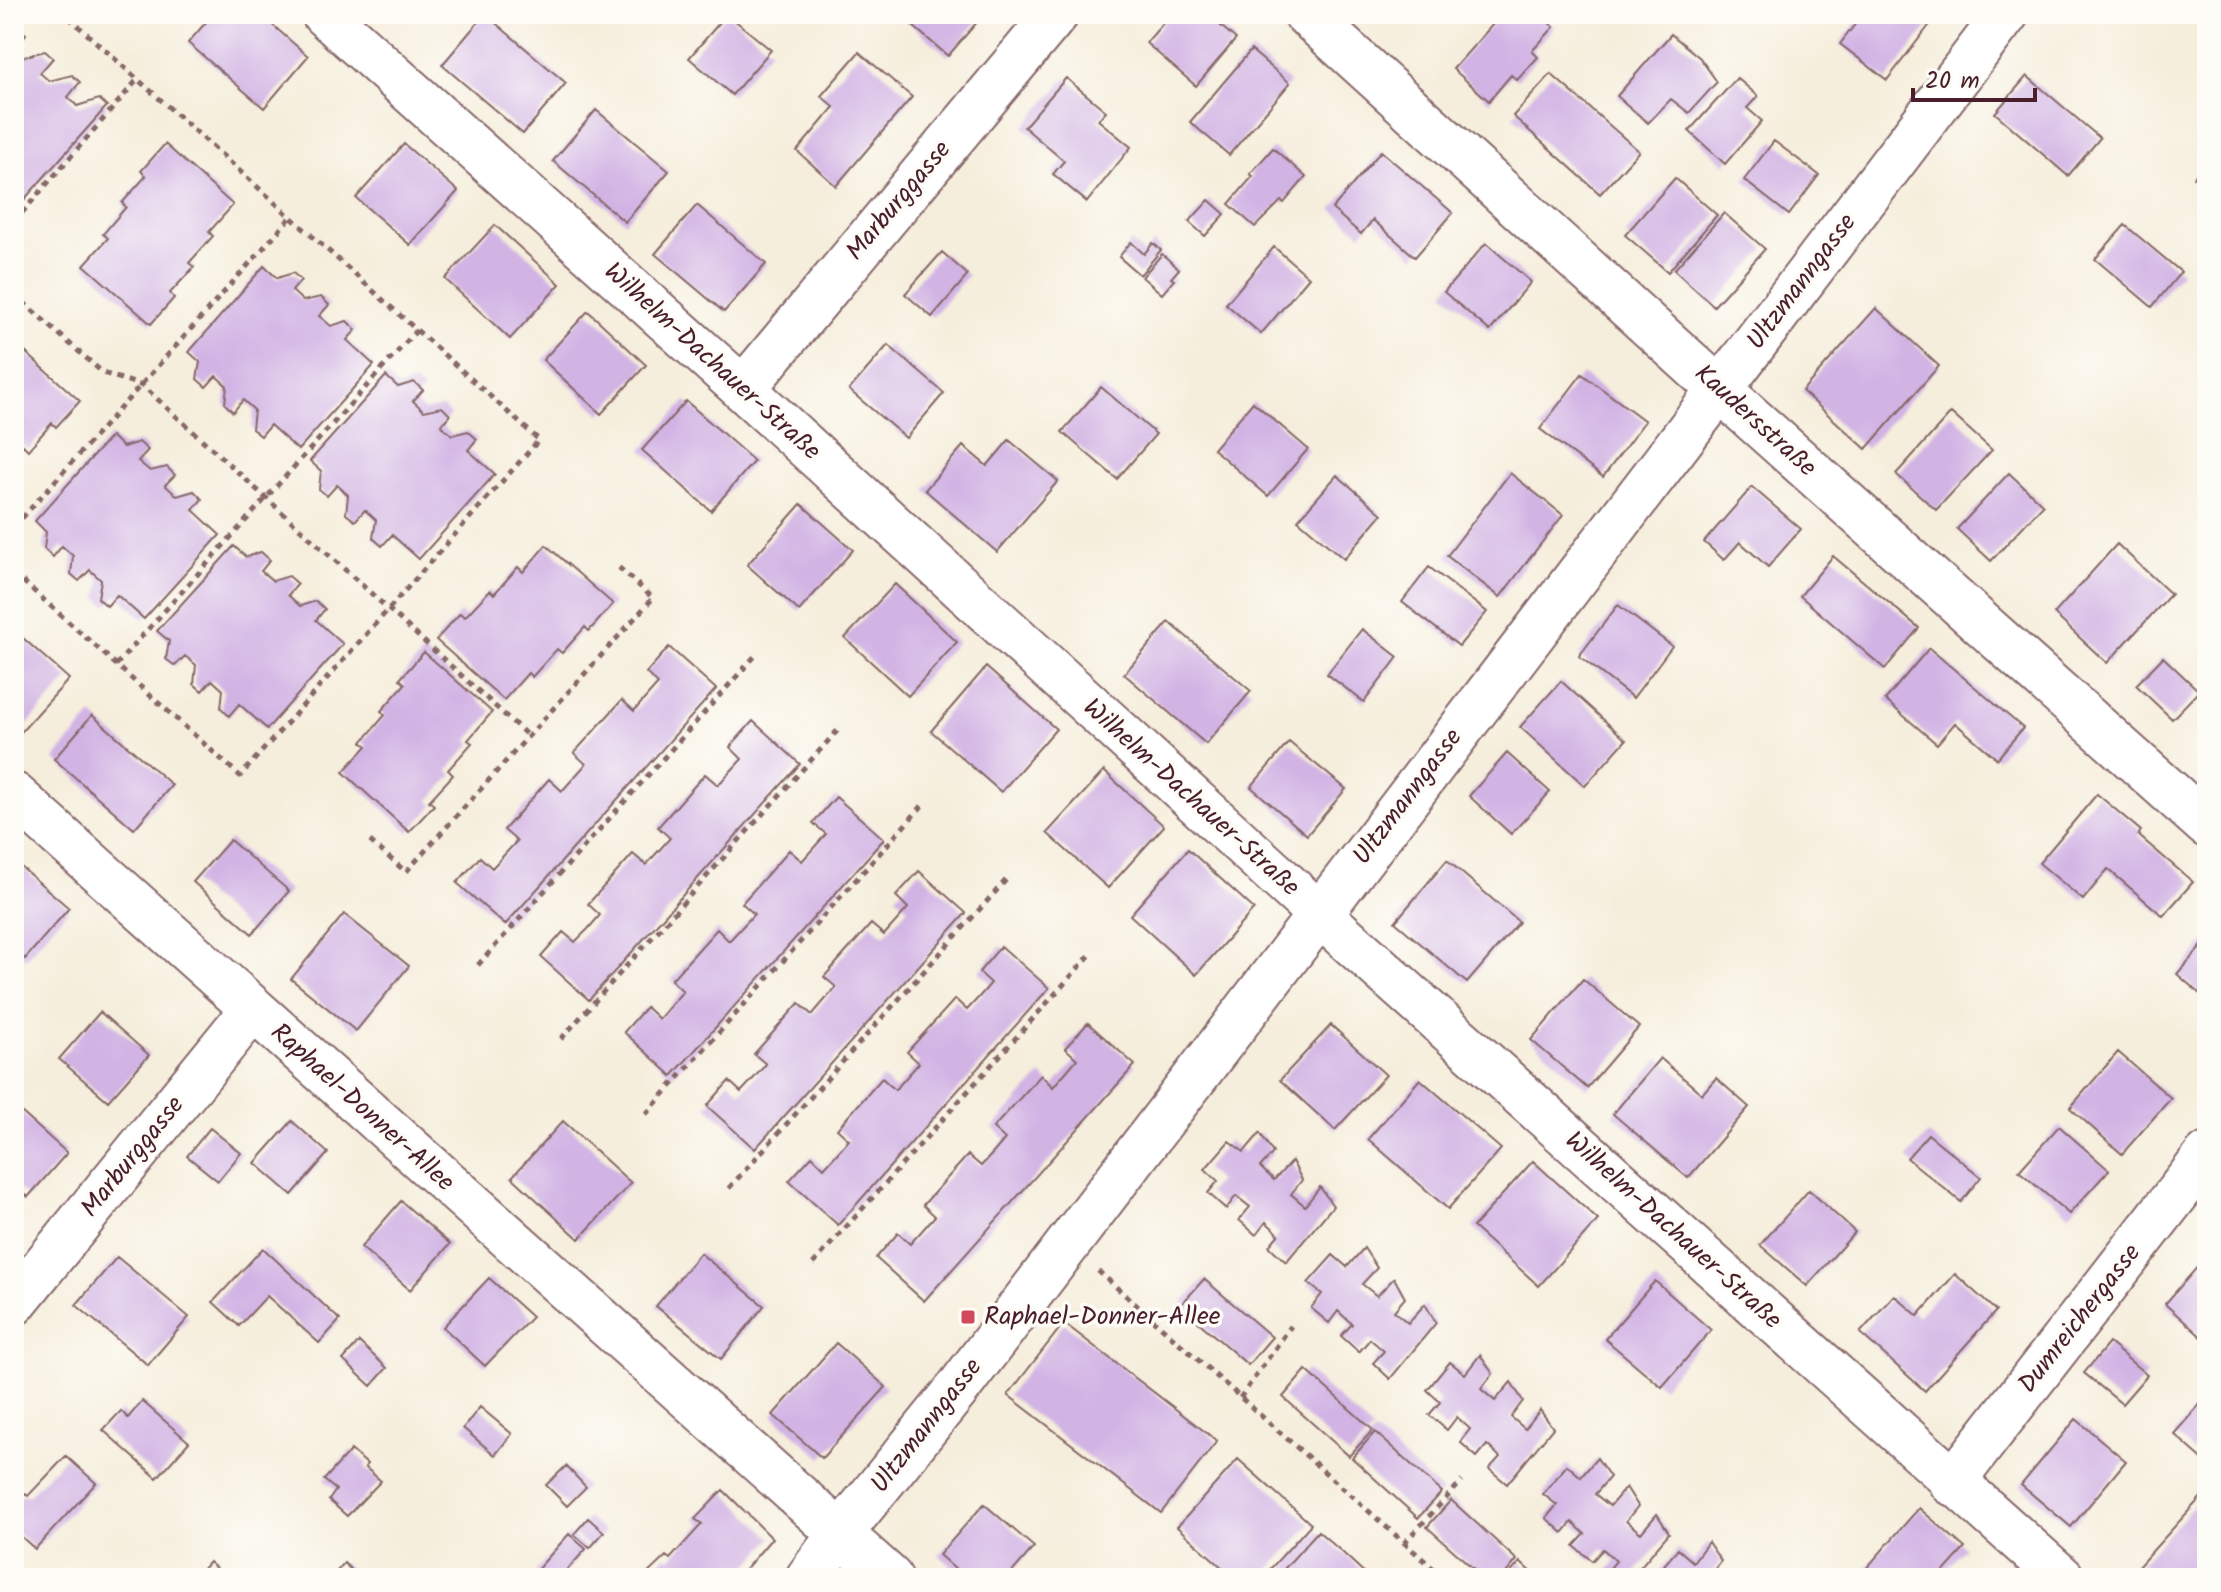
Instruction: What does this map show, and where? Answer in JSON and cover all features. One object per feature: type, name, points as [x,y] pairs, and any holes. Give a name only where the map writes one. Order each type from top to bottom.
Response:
[{"type":"street","name":"Wilhelm-Dachauer-Straße","points":[[324,14],[743,389],[1319,914],[1952,1483],[2062,1578]]},
{"type":"street","name":"Marburggasse","points":[[743,389],[1056,14]]},
{"type":"street","name":"Kaudersstraße","points":[[1306,14],[1720,390],[2207,825]]},
{"type":"street","name":"Ultzmanngasse","points":[[808,1578],[956,1391],[2006,14]]},
{"type":"street","name":"Raphael-Donner-Allee","points":[[14,795],[890,1578]]},
{"type":"street","name":"Marburggasse","points":[[14,1303],[252,1010]]},
{"type":"street","name":"Dumreichergasse","points":[[1952,1483],[2207,1155]]},
{"type":"path","points":[[14,573],[240,776],[539,440],[65,14]]},
{"type":"path","points":[[14,222],[138,79]]},
{"type":"path","points":[[14,527],[291,217]]},
{"type":"path","points":[[14,294],[103,373],[143,386],[528,736]]},
{"type":"path","points":[[116,665],[417,330]]},
{"type":"path","points":[[370,841],[406,872],[653,598],[616,565]]},
{"type":"path","points":[[478,965],[755,656]]},
{"type":"path","points":[[561,1039],[838,730]]},
{"type":"path","points":[[646,1114],[922,806]]},
{"type":"path","points":[[729,1188],[1006,880]]},
{"type":"path","points":[[813,1264],[1090,955]]},
{"type":"path","points":[[1067,1244],[1444,1578]]},
{"type":"path","points":[[1240,1398],[1291,1326]]},
{"type":"path","points":[[1404,1543],[1462,1481]]},
{"type":"building","points":[[213,14],[260,14],[308,56],[264,108],[188,43]]},
{"type":"building","points":[[485,14],[566,83],[523,134],[442,65]]},
{"type":"building","points":[[727,14],[771,50],[732,95],[689,58]]},
{"type":"building","points":[[899,14],[984,14],[948,56]]},
{"type":"building","points":[[1171,14],[1207,14],[1236,39],[1196,86],[1146,43]]},
{"type":"building","points":[[1502,14],[1539,14],[1554,27],[1532,51],[1538,57],[1517,80],[1511,75],[1489,101],[1453,69]]},
{"type":"building","points":[[1863,14],[1938,14],[1887,80],[1840,44]]},
{"type":"building","points":[[18,27],[26,34],[14,49],[14,29]]},
{"type":"building","points":[[1671,34],[1700,58],[1717,82],[1689,113],[1671,99],[1648,123],[1617,96]]},
{"type":"building","points":[[14,49],[23,57],[45,51],[53,58],[40,73],[49,81],[72,75],[80,82],[68,97],[77,106],[99,99],[107,106],[14,211]]},
{"type":"building","points":[[1251,50],[1290,83],[1229,155],[1190,122]]},
{"type":"building","points":[[859,52],[912,97],[836,186],[797,151],[834,107],[821,96]]},
{"type":"building","points":[[1551,74],[1639,151],[1600,194],[1513,116]]},
{"type":"building","points":[[2027,76],[2100,138],[2068,176],[1995,113]]},
{"type":"building","points":[[1066,78],[1106,111],[1098,120],[1131,147],[1087,202],[1053,174],[1064,161],[1024,127]]},
{"type":"building","points":[[1737,78],[1758,96],[1747,108],[1762,121],[1725,164],[1689,131]]},
{"type":"building","points":[[596,110],[669,171],[625,222],[553,161]]},
{"type":"building","points":[[1774,141],[1819,175],[1789,215],[1744,180]]},
{"type":"building","points":[[165,144],[233,205],[209,232],[213,236],[189,263],[194,267],[170,293],[174,298],[151,324],[84,265],[108,238],[103,234],[126,207],[122,203],[146,176],[141,171]]},
{"type":"building","points":[[404,144],[458,191],[410,245],[356,198]]},
{"type":"building","points":[[1273,148],[1306,177],[1284,203],[1281,201],[1255,227],[1229,204]]},
{"type":"building","points":[[1381,151],[1453,213],[1415,257],[1373,220],[1361,234],[1332,209]]},
{"type":"building","points":[[2207,162],[2207,188],[2194,177]]},
{"type":"building","points":[[1675,178],[1717,215],[1668,272],[1625,235]]},
{"type":"building","points":[[1209,200],[1225,214],[1205,236],[1189,222]]},
{"type":"building","points":[[697,205],[766,264],[724,312],[655,254]]},
{"type":"building","points":[[1724,213],[1765,249],[1714,306],[1674,270]]},
{"type":"building","points":[[495,225],[560,284],[510,339],[445,279]]},
{"type":"building","points":[[2125,225],[2181,272],[2152,307],[2095,259]]},
{"type":"building","points":[[1131,242],[1144,254],[1153,243],[1161,250],[1140,275],[1119,257]]},
{"type":"building","points":[[1486,243],[1531,282],[1490,331],[1444,292]]},
{"type":"building","points":[[1274,247],[1309,277],[1261,334],[1226,304]]},
{"type":"building","points":[[942,252],[968,275],[932,317],[905,294]]},
{"type":"building","points":[[1162,254],[1179,269],[1162,294],[1142,277]]},
{"type":"building","points":[[264,266],[277,278],[293,273],[301,280],[292,291],[303,301],[321,297],[329,305],[319,316],[331,326],[347,321],[356,330],[347,340],[374,365],[298,450],[270,425],[261,436],[252,429],[254,410],[243,400],[233,412],[225,404],[227,386],[216,376],[206,387],[197,379],[200,362],[189,352]]},
{"type":"building","points":[[1876,308],[1939,366],[1866,449],[1802,391]]},
{"type":"building","points":[[588,311],[646,365],[601,414],[543,360]]},
{"type":"building","points":[[14,342],[80,401],[56,427],[52,423],[28,450],[23,445],[14,456]]},
{"type":"building","points":[[888,345],[944,393],[906,438],[849,390]]},
{"type":"building","points":[[1582,374],[1645,421],[1603,477],[1540,429]]},
{"type":"building","points":[[386,376],[398,387],[414,382],[423,390],[413,401],[424,411],[442,407],[450,415],[441,425],[452,435],[468,431],[477,439],[468,450],[495,474],[419,559],[392,535],[382,546],[373,538],[376,520],[365,510],[355,521],[346,514],[348,495],[337,485],[327,496],[319,489],[321,471],[310,461]]},
{"type":"building","points":[[1101,387],[1156,434],[1117,479],[1062,432]]},
{"type":"building","points":[[686,401],[754,461],[711,511],[642,450]]},
{"type":"building","points":[[1253,402],[1308,449],[1268,496],[1213,449]]},
{"type":"building","points":[[1951,413],[1992,450],[1936,510],[1896,474]]},
{"type":"building","points":[[111,436],[123,447],[139,442],[148,450],[138,461],[150,471],[167,467],[175,475],[165,485],[177,496],[194,491],[202,499],[193,510],[220,535],[144,619],[117,595],[107,606],[98,598],[101,580],[90,570],[79,581],[71,574],[73,556],[62,546],[53,557],[44,549],[46,532],[35,521]]},
{"type":"building","points":[[1009,440],[1058,481],[997,552],[925,490],[963,446],[987,466]]},
{"type":"building","points":[[1510,473],[1563,515],[1500,597],[1447,556]]},
{"type":"building","points":[[2009,473],[2043,505],[1991,561],[1957,529]]},
{"type":"building","points":[[1337,475],[1382,514],[1344,559],[1298,520]]},
{"type":"building","points":[[1752,487],[1801,529],[1768,567],[1740,542],[1724,560],[1704,542]]},
{"type":"building","points":[[801,504],[853,550],[799,611],[747,565]]},
{"type":"building","points":[[2117,544],[2171,594],[2107,663],[2054,614]]},
{"type":"building","points":[[546,545],[613,604],[589,631],[585,627],[562,653],[557,649],[532,677],[528,673],[504,700],[436,640],[460,613],[465,617],[490,590],[494,594],[518,567],[523,572]]},
{"type":"building","points":[[234,546],[246,557],[261,552],[270,560],[261,571],[273,581],[289,576],[298,584],[288,595],[300,606],[316,601],[325,609],[316,620],[343,644],[267,729],[239,704],[229,716],[221,708],[223,690],[212,680],[202,691],[194,684],[196,665],[185,656],[175,666],[166,659],[169,641],[157,631]]},
{"type":"building","points":[[1833,556],[1919,628],[1885,669],[1800,596]]},
{"type":"building","points":[[1429,567],[1487,612],[1459,646],[1402,602]]},
{"type":"building","points":[[895,584],[957,642],[908,696],[845,638]]},
{"type":"building","points":[[1618,605],[1672,646],[1633,698],[1579,656]]},
{"type":"building","points":[[1169,622],[1251,691],[1206,744],[1124,674]]},
{"type":"building","points":[[1362,629],[1398,657],[1364,702],[1327,674]]},
{"type":"building","points":[[14,630],[69,679],[21,732],[14,726]]},
{"type":"building","points":[[669,647],[716,689],[505,925],[457,883],[480,857],[492,868],[517,841],[504,830],[549,779],[562,791],[586,764],[574,753],[622,700],[634,711],[658,684],[646,673]]},
{"type":"building","points":[[1929,648],[2023,728],[1997,759],[1955,723],[1937,744],[1885,700]]},
{"type":"building","points":[[424,652],[492,712],[468,740],[472,743],[448,770],[453,775],[429,801],[434,805],[409,832],[343,772],[367,746],[362,742],[385,715],[381,711],[405,684],[400,679]]},
{"type":"building","points":[[2163,657],[2199,691],[2172,719],[2136,685]]},
{"type":"building","points":[[986,667],[1056,729],[1001,792],[931,731]]},
{"type":"building","points":[[1561,681],[1626,740],[1585,786],[1520,727]]},
{"type":"building","points":[[92,715],[172,785],[134,829],[54,759]]},
{"type":"building","points":[[753,721],[800,764],[589,1000],[541,957],[563,932],[575,942],[588,929],[600,915],[588,904],[633,854],[646,865],[670,838],[658,827],[705,774],[718,785],[742,759],[730,747]]},
{"type":"building","points":[[1289,742],[1346,789],[1307,835],[1251,787]]},
{"type":"building","points":[[1507,753],[1550,792],[1511,834],[1469,796]]},
{"type":"building","points":[[1104,771],[1164,826],[1108,888],[1047,833]]},
{"type":"building","points":[[2097,794],[2141,831],[2138,835],[2193,882],[2163,916],[2108,869],[2083,900],[2039,863]]},
{"type":"building","points":[[836,797],[884,839],[672,1076],[624,1032],[646,1007],[659,1019],[683,991],[671,980],[717,929],[729,941],[754,914],[742,903],[789,850],[802,861],[826,834],[813,823]]},
{"type":"building","points":[[230,840],[289,891],[252,934],[193,882]]},
{"type":"building","points":[[1188,849],[1254,909],[1196,975],[1130,915]]},
{"type":"building","points":[[1447,860],[1519,922],[1467,983],[1395,922]]},
{"type":"building","points":[[21,867],[69,908],[25,959],[14,949],[14,875]]},
{"type":"building","points":[[919,871],[966,913],[755,1149],[707,1106],[729,1081],[741,1092],[754,1078],[766,1064],[754,1054],[799,1003],[812,1015],[836,987],[824,977],[871,924],[884,935],[908,908],[896,896]]},
{"type":"building","points":[[344,914],[409,966],[356,1031],[291,979]]},
{"type":"building","points":[[2207,940],[2207,1000],[2177,974]]},
{"type":"building","points":[[1001,946],[1049,988],[838,1225],[789,1181],[812,1156],[824,1168],[849,1140],[837,1129],[882,1078],[895,1090],[919,1063],[907,1052],[955,999],[967,1010],[979,997],[991,983],[979,972]]},
{"type":"building","points":[[1583,979],[1639,1027],[1587,1088],[1531,1040]]},
{"type":"building","points":[[100,1012],[149,1055],[108,1101],[59,1059]]},
{"type":"building","points":[[1088,1023],[1135,1065],[924,1301],[876,1258],[898,1233],[910,1244],[935,1216],[923,1205],[968,1155],[981,1166],[994,1152],[1005,1139],[993,1128],[1041,1075],[1053,1087],[1077,1059],[1065,1048]]},
{"type":"building","points":[[1331,1025],[1386,1075],[1335,1130],[1280,1080]]},
{"type":"building","points":[[2118,1052],[2171,1098],[2122,1154],[2070,1108]]},
{"type":"building","points":[[1660,1058],[1702,1094],[1716,1078],[1749,1107],[1688,1178],[1613,1114]]},
{"type":"building","points":[[1420,1079],[1501,1149],[1448,1209],[1368,1139]]},
{"type":"building","points":[[14,1101],[21,1107],[19,1110],[67,1153],[28,1197],[14,1185]]},
{"type":"building","points":[[292,1121],[328,1153],[292,1195],[255,1163]]},
{"type":"building","points":[[563,1121],[631,1183],[579,1239],[512,1177]]},
{"type":"building","points":[[2059,1126],[2109,1170],[2069,1214],[2019,1171]]},
{"type":"building","points":[[210,1128],[241,1153],[218,1181],[187,1156]]},
{"type":"building","points":[[1260,1133],[1273,1153],[1260,1167],[1274,1180],[1292,1161],[1302,1180],[1291,1194],[1305,1206],[1320,1187],[1333,1206],[1286,1262],[1269,1246],[1279,1234],[1266,1222],[1256,1235],[1239,1220],[1250,1207],[1236,1196],[1226,1209],[1208,1193],[1218,1181],[1205,1169],[1229,1141],[1244,1152]]},
{"type":"building","points":[[1928,1134],[1981,1177],[1961,1202],[1907,1158]]},
{"type":"building","points":[[1533,1161],[1598,1220],[1539,1286],[1473,1227]]},
{"type":"building","points":[[1809,1190],[1855,1232],[1807,1286],[1760,1245]]},
{"type":"building","points":[[401,1201],[450,1244],[410,1290],[361,1247]]},
{"type":"building","points":[[263,1248],[340,1320],[319,1343],[267,1296],[239,1326],[213,1302]]},
{"type":"building","points":[[1364,1248],[1377,1268],[1362,1284],[1377,1296],[1394,1278],[1405,1298],[1394,1311],[1408,1323],[1425,1304],[1436,1323],[1390,1379],[1373,1363],[1384,1351],[1370,1339],[1359,1352],[1341,1336],[1352,1324],[1338,1311],[1329,1323],[1311,1308],[1322,1294],[1308,1283],[1333,1255],[1347,1267]]},
{"type":"building","points":[[700,1253],[764,1306],[721,1359],[656,1306]]},
{"type":"building","points":[[2207,1256],[2207,1342],[2165,1304]]},
{"type":"building","points":[[117,1257],[189,1317],[148,1365],[76,1305]]},
{"type":"building","points":[[1955,1274],[1996,1311],[1925,1391],[1860,1333],[1894,1295],[1918,1316]]},
{"type":"building","points":[[489,1278],[532,1317],[485,1366],[443,1327]]},
{"type":"building","points":[[1204,1279],[1272,1337],[1248,1365],[1180,1306]]},
{"type":"building","points":[[1655,1281],[1711,1330],[1662,1387],[1605,1339]]},
{"type":"building","points":[[1064,1323],[1217,1441],[1161,1513],[1008,1395]]},
{"type":"building","points":[[359,1342],[387,1368],[371,1386],[343,1360]]},
{"type":"building","points":[[836,1343],[886,1387],[822,1458],[773,1415]]},
{"type":"building","points":[[2109,1343],[2147,1375],[2122,1404],[2084,1373]]},
{"type":"building","points":[[1480,1355],[1493,1374],[1481,1389],[1495,1401],[1511,1382],[1523,1401],[1511,1417],[1525,1429],[1540,1410],[1553,1428],[1507,1484],[1489,1469],[1500,1457],[1487,1445],[1477,1457],[1460,1442],[1470,1429],[1457,1417],[1447,1430],[1429,1415],[1440,1402],[1427,1390],[1450,1362],[1465,1374]]},
{"type":"building","points":[[1306,1370],[1373,1430],[1349,1456],[1283,1397]]},
{"type":"building","points":[[2207,1396],[2207,1463],[2174,1434]]},
{"type":"building","points":[[142,1401],[189,1442],[157,1478],[103,1430],[121,1411],[128,1418]]},
{"type":"building","points":[[480,1407],[512,1434],[495,1455],[463,1428]]},
{"type":"building","points":[[2076,1419],[2126,1461],[2071,1527],[2021,1485]]},
{"type":"building","points":[[1375,1432],[1442,1492],[1418,1518],[1352,1458]]},
{"type":"building","points":[[351,1450],[381,1481],[347,1516],[329,1500],[336,1490],[324,1480]]},
{"type":"building","points":[[66,1456],[96,1483],[35,1549],[14,1530],[14,1504],[24,1493],[28,1496]]},
{"type":"building","points":[[1597,1458],[1610,1477],[1595,1494],[1610,1506],[1626,1487],[1638,1506],[1626,1521],[1641,1533],[1657,1514],[1669,1533],[1631,1578],[1610,1578],[1605,1574],[1616,1561],[1603,1549],[1592,1561],[1574,1546],[1585,1534],[1572,1522],[1563,1533],[1546,1518],[1557,1505],[1543,1494],[1567,1465],[1581,1477]]},
{"type":"building","points":[[1238,1459],[1311,1524],[1262,1578],[1234,1578],[1177,1527]]},
{"type":"building","points":[[566,1466],[586,1487],[567,1506],[546,1485]]},
{"type":"building","points":[[723,1490],[772,1538],[738,1578],[645,1576],[666,1556],[670,1559],[702,1524],[695,1519]]},
{"type":"building","points":[[2204,1494],[2207,1497],[2207,1578],[2149,1578],[2137,1568]]},
{"type":"building","points":[[1451,1500],[1517,1560],[1502,1578],[1484,1578],[1427,1527]]},
{"type":"building","points":[[984,1504],[1034,1547],[1007,1578],[965,1578],[939,1555]]},
{"type":"building","points":[[1919,1508],[1965,1548],[1938,1578],[1858,1578]]},
{"type":"building","points":[[588,1518],[604,1532],[590,1548],[574,1534]]},
{"type":"building","points":[[1318,1531],[1342,1552],[1370,1578],[1276,1578]]},
{"type":"building","points":[[569,1534],[586,1549],[560,1578],[542,1578],[535,1572]]},
{"type":"building","points":[[1708,1542],[1721,1561],[1709,1576],[1711,1578],[1653,1578],[1678,1549],[1693,1562]]},
{"type":"building","points":[[209,1562],[227,1578],[195,1578]]},
{"type":"building","points":[[1520,1562],[1537,1578],[1506,1578]]},
{"type":"building","points":[[344,1563],[360,1578],[331,1578]]},
{"type":"place","name":"Raphael-Donner-Allee","points":[[968,1317]]}]
